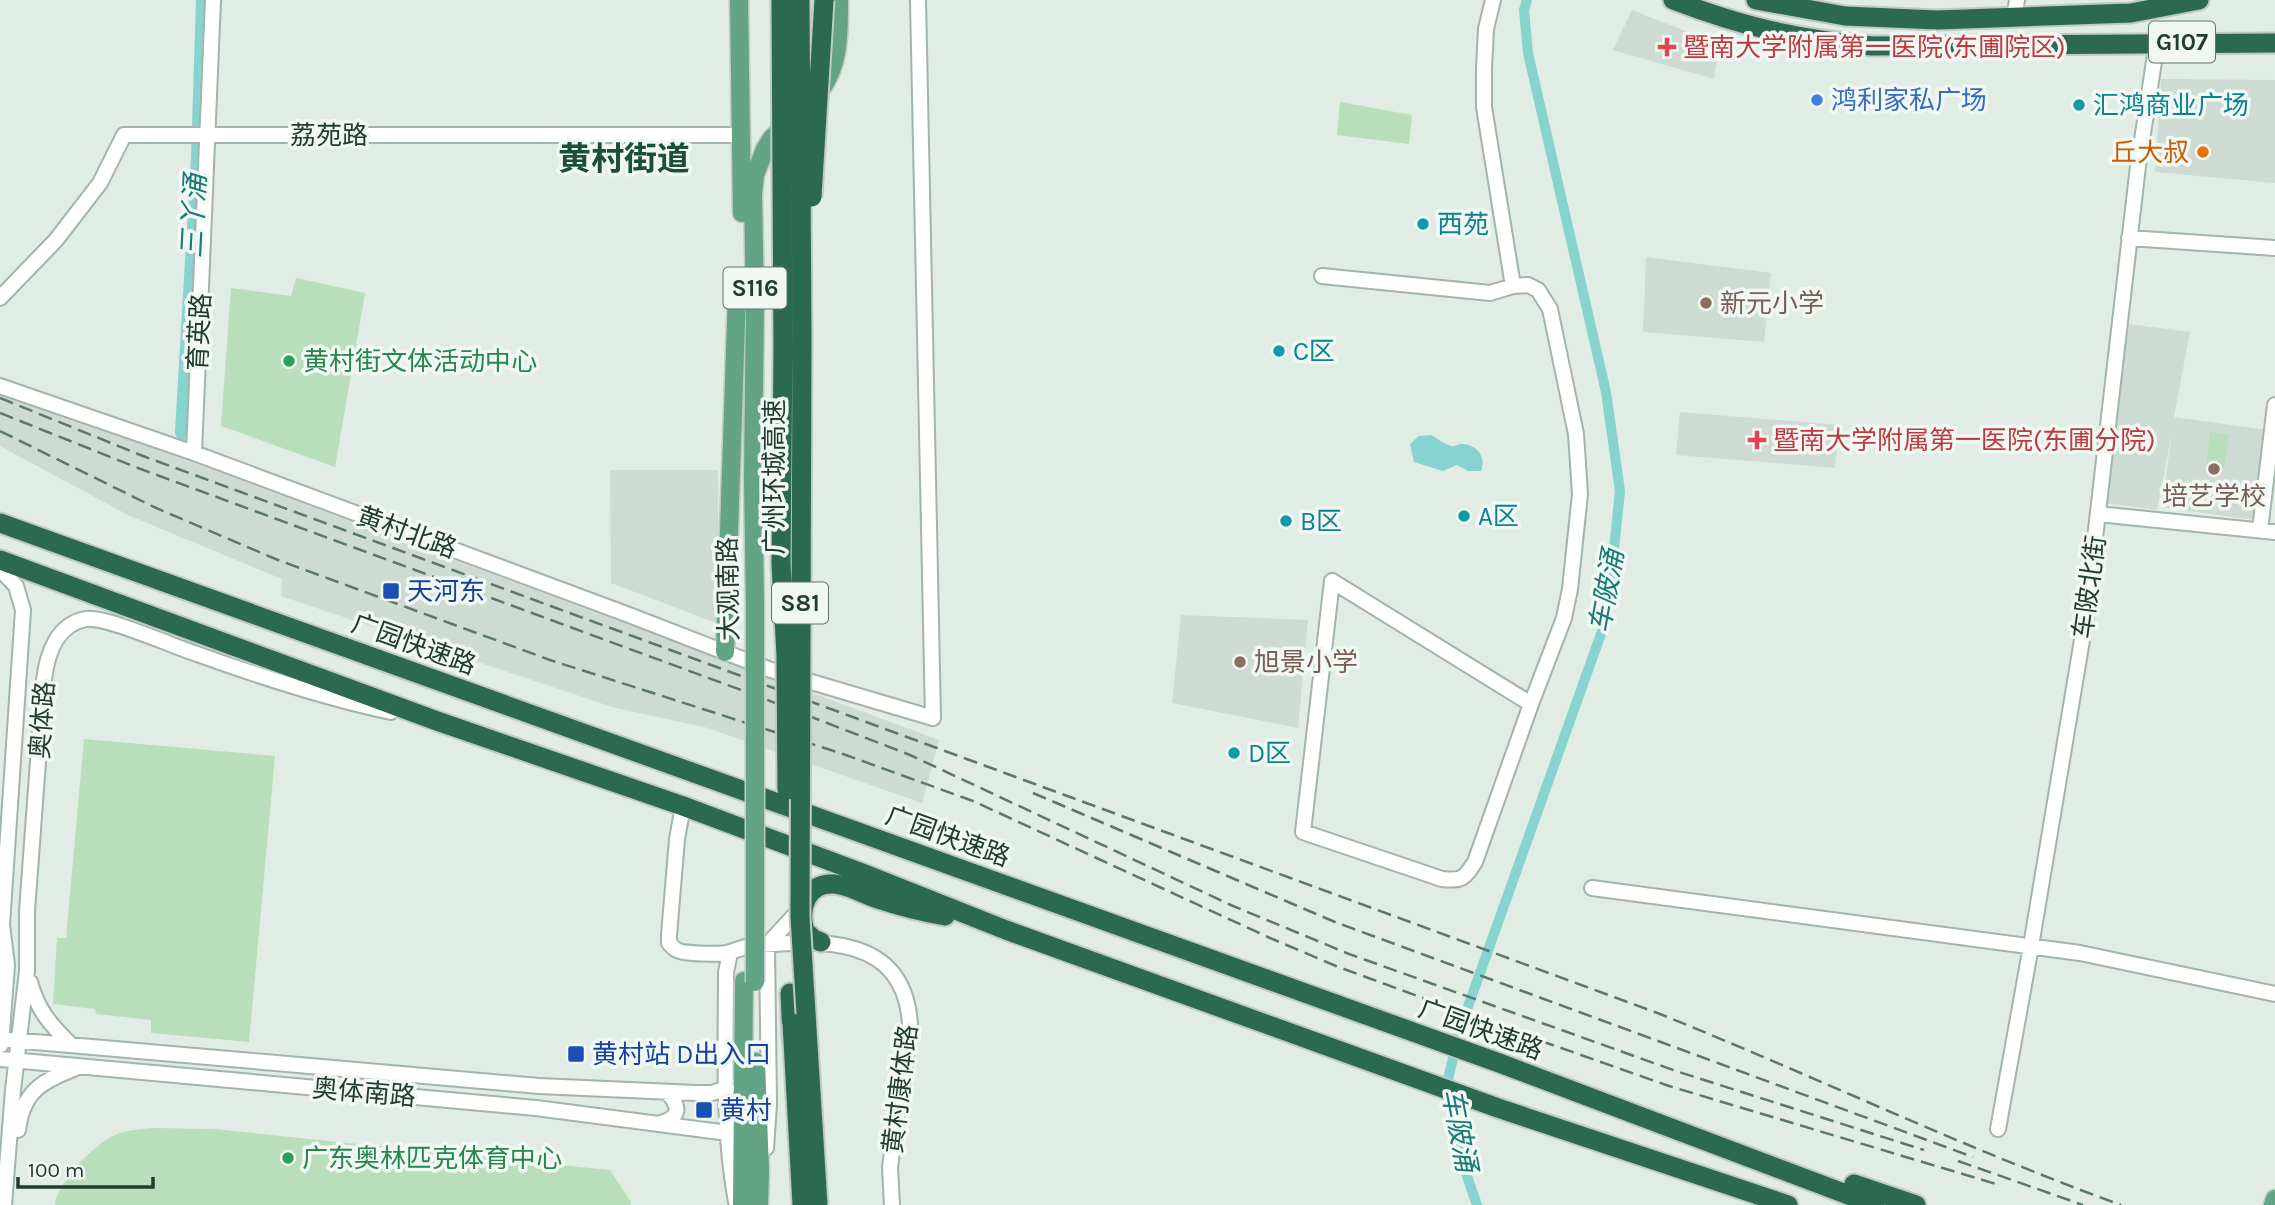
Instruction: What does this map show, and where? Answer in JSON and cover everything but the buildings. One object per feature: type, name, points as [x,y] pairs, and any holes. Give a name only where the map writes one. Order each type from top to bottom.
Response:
[{"type":"highway","points":[[773,0],[783,100]]},
{"type":"highway","name":"广州环城高速","points":[[781,0],[781,564],[786,655],[790,993],[802,1205]]},
{"type":"highway","name":"广州环城高速","points":[[800,0],[801,912],[818,1205]]},
{"type":"highway","points":[[802,299],[815,165],[824,0]]},
{"type":"highway","name":"G107","points":[[1673,0],[1753,28],[1811,40],[1851,44],[1920,47],[2157,42],[2275,43]]},
{"type":"highway","name":"G107","points":[[1756,0],[1816,12],[1867,18],[2016,9],[2138,6],[2199,0]]},
{"type":"highway","name":"广园快速路","points":[[0,523],[1502,1064],[1875,1205]]},
{"type":"highway","points":[[0,560],[437,721],[683,806],[1006,930],[1498,1108],[1770,1202],[1788,1205]]},
{"type":"highway","points":[[825,1205],[804,980],[801,912],[808,897],[815,890],[833,884],[892,904],[1006,930]]},
{"type":"highway","points":[[801,912],[805,931],[821,942]]},
{"type":"highway","points":[[790,993],[797,1205]]},
{"type":"highway","points":[[1676,1128],[1916,1205]]},
{"type":"main road","name":"大观南路","points":[[739,0],[745,349],[742,477],[750,605]]},
{"type":"main road","name":"大观南路","points":[[739,1205],[750,981],[750,605],[755,302],[753,195],[755,175],[769,143],[824,87],[831,72],[838,45],[839,0]]},
{"type":"main road","points":[[740,54],[745,75],[747,137],[754,145],[769,143]]},
{"type":"main road","points":[[725,652],[737,292],[744,281]]},
{"type":"main road","name":"大观南路","points":[[750,981],[760,1205]]},
{"type":"main road","points":[[2273,1205],[2275,1199]]},
{"type":"street","name":"育英路","points":[[194,453],[213,0]]},
{"type":"street","name":"黄村北路","points":[[0,386],[194,453],[771,670],[933,718],[918,0]]},
{"type":"street","points":[[1493,0],[1486,29],[1484,107],[1513,286]]},
{"type":"street","name":"车陂北街","points":[[1998,1129],[2086,616],[2129,238],[2157,42]]},
{"type":"street","name":"荔苑路","points":[[0,298],[56,240],[100,183],[124,135],[740,135]]},
{"type":"street","points":[[2129,238],[2275,248]]},
{"type":"street","points":[[1322,276],[1490,293],[1513,286],[1528,285],[1538,290],[1550,309],[1576,434],[1580,494],[1570,589],[1564,618],[1475,862],[1466,875],[1458,880],[1442,879],[1303,832],[1332,581],[1531,704]]},
{"type":"street","points":[[2098,514],[2267,531],[2275,405]]},
{"type":"street","name":"奥体路","points":[[0,569],[16,586],[23,610],[2,925],[7,965],[0,1059]]},
{"type":"street","name":"奥体路","points":[[4,1205],[13,1090],[27,971],[27,911],[46,664],[50,651],[62,632],[69,626],[92,619],[314,693],[437,721]]},
{"type":"street","name":"黄村康体路","points":[[683,806],[677,839],[669,943],[676,950],[684,953],[730,953],[748,946],[821,942],[846,945],[889,967],[899,980],[909,1010],[909,1031],[890,1167],[892,1205]]},
{"type":"street","points":[[6,848],[18,858],[32,850]]},
{"type":"street","points":[[1592,888],[2080,953],[2275,995]]},
{"type":"street","points":[[760,1205],[769,1105],[767,945],[801,912]]},
{"type":"street","points":[[730,953],[726,972],[728,1133],[739,1205]]},
{"type":"street","points":[[0,979],[7,965]]},
{"type":"street","points":[[27,971],[41,1012],[70,1044]]},
{"type":"street","name":"奥体南路","points":[[1,1039],[539,1086],[712,1093],[727,1087]]},
{"type":"street","points":[[105,1069],[101,1064],[101,1056],[110,1048]]},
{"type":"street","name":"奥体南路","points":[[0,1059],[536,1108],[728,1133]]},
{"type":"street","points":[[9,1157],[17,1142],[23,1107],[32,1093],[47,1080],[82,1066]]},
{"type":"street","points":[[661,1123],[676,1115],[675,1103],[667,1092]]},
{"type":"shaded area","name":"暨南大学附属第一医院(东圃院区)","points":[[1632,10],[1719,44],[1714,79],[1613,50]]},
{"type":"shaded area","points":[[2161,79],[2275,80],[2275,183],[2155,172]]},
{"type":"shaded area","name":"新元小学","points":[[1646,257],[1771,273],[1764,342],[1643,332]]},
{"type":"shaded area","points":[[2129,324],[2190,332],[2174,417],[2267,430],[2254,520],[2162,507],[2172,432],[2157,510],[2105,503]]},
{"type":"shaded area","points":[[0,391],[939,740],[922,803],[708,728],[612,707],[281,596],[282,579],[128,515],[0,446]]},
{"type":"shaded area","name":"暨南大学附属第一医院(东圃分院)","points":[[1680,412],[1839,425],[1835,468],[1676,455]]},
{"type":"shaded area","points":[[610,470],[718,470],[719,624],[611,583]]},
{"type":"shaded area","name":"旭景小学","points":[[1181,615],[1308,620],[1298,728],[1172,703]]},
{"type":"green space","points":[[1340,102],[1412,115],[1409,144],[1337,135]]},
{"type":"green space","name":"黄村街文体活动中心","points":[[296,278],[365,293],[335,467],[221,426],[231,288],[291,296]]},
{"type":"green space","points":[[2210,432],[2229,434],[2224,469],[2206,466]]},
{"type":"green space","points":[[84,739],[275,756],[249,1042],[151,1033],[151,1020],[96,1014],[95,1009],[53,1004],[57,938],[66,938]]},
{"type":"green space","name":"广东奥林匹克体育中心","points":[[152,1128],[214,1129],[610,1170],[631,1205],[55,1205],[71,1174],[100,1144],[120,1133]]},
{"type":"water","points":[[1431,435],[1452,446],[1472,446],[1482,457],[1481,471],[1468,471],[1457,465],[1443,471],[1414,462],[1410,444],[1419,436]]},
{"type":"waterway","name":"三丫涌","points":[[183,432],[199,158],[204,0]]},
{"type":"waterway","name":"车陂涌","points":[[1477,1205],[1459,1153],[1448,1079],[1460,1029],[1607,617],[1620,491],[1606,392],[1528,53],[1524,10],[1527,0]]},
{"type":"railway","points":[[0,398],[143,456],[1660,1014],[2004,1160],[2121,1205]]},
{"type":"railway","points":[[0,413],[138,468],[752,694],[910,755],[1233,906],[1349,954],[1676,1071],[1924,1150]]},
{"type":"railway","points":[[0,431],[154,507],[278,560],[550,660],[843,754],[973,801],[1336,966],[1669,1086],[1996,1184]]},
{"type":"railway","points":[[1033,793],[1335,922],[1973,1157]]},
{"type":"railway","points":[[1958,1161],[2083,1205]]},
{"type":"place","name":"暨南大学附属第一医院(东圃院区)","points":[[1667,47]]},
{"type":"place","name":"鸿利家私广场","points":[[1817,100]]},
{"type":"place","name":"汇鸿商业广场","points":[[2079,105]]},
{"type":"place","name":"丘大叔","points":[[2203,152]]},
{"type":"place","name":"西苑","points":[[1423,224]]},
{"type":"place","name":"新元小学","points":[[1706,303]]},
{"type":"place","name":"C区","points":[[1279,351]]},
{"type":"place","name":"黄村街文体活动中心","points":[[289,361]]},
{"type":"place","name":"暨南大学附属第一医院(东圃分院)","points":[[1757,440]]},
{"type":"place","name":"培艺学校","points":[[2214,469]]},
{"type":"place","name":"A区","points":[[1464,516]]},
{"type":"place","name":"B区","points":[[1286,521]]},
{"type":"place","name":"天河东","points":[[391,591]]},
{"type":"place","name":"旭景小学","points":[[1240,662]]},
{"type":"place","name":"D区","points":[[1234,753]]},
{"type":"place","name":"黄村站 D出入口","points":[[576,1054]]},
{"type":"place","name":"黄村","points":[[704,1110]]},
{"type":"place","name":"广东奥林匹克体育中心","points":[[288,1158]]},
{"type":"district","name":"黄村街道","points":[[624,158]]}]
